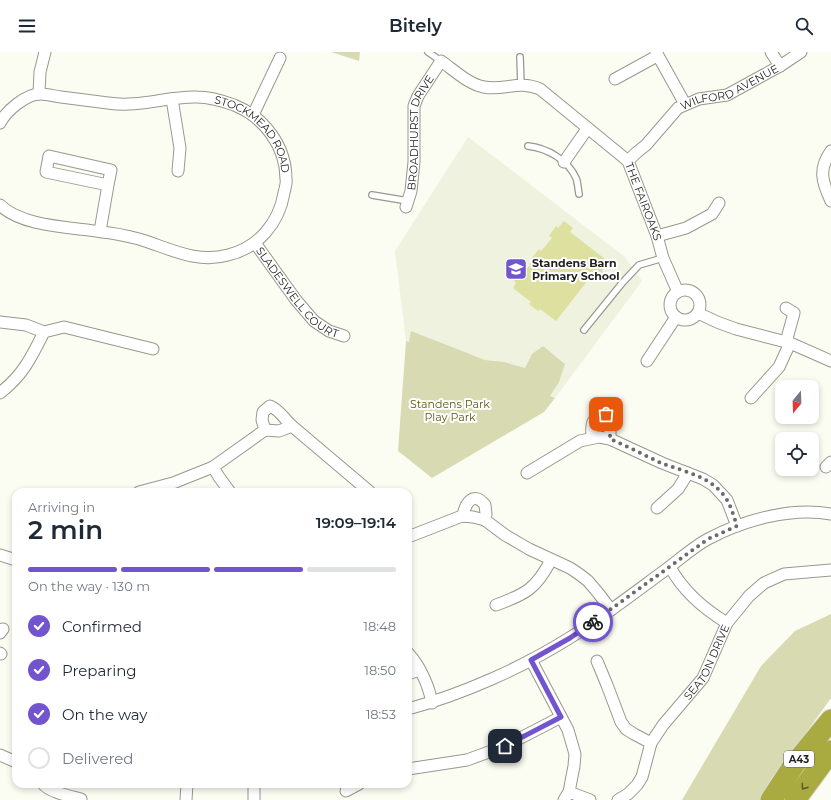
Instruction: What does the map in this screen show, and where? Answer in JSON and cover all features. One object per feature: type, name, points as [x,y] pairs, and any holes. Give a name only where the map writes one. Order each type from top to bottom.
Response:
[{"type":"highway","name":"A43","points":[[771,800],[794,765],[831,720]]},
{"type":"highway","points":[[794,765],[819,746],[831,732]]},
{"type":"highway","name":"A43","points":[[795,800],[831,751]]},
{"type":"street","points":[[0,123],[6,113],[17,104],[39,94],[40,72],[45,52]]},
{"type":"street","points":[[771,52],[780,66]]},
{"type":"street","name":"WILFORD AVENUE","points":[[628,160],[646,145],[672,114],[685,104],[699,99],[727,95],[780,66],[801,52]]},
{"type":"street","points":[[615,79],[656,54],[685,104]]},
{"type":"street","points":[[253,114],[280,58]]},
{"type":"street","name":"THE FAIROAKS","points":[[441,61],[475,85],[485,88],[497,88],[521,84],[540,89],[587,129],[628,160],[657,236],[663,258],[678,292]]},
{"type":"street","name":"BROADHURST DRIVE","points":[[407,204],[411,191],[414,162],[414,106],[418,96],[441,61]]},
{"type":"street","name":"STOCKMEAD ROAD","points":[[0,205],[12,214],[31,220],[139,239],[189,256],[202,258],[229,255],[255,243],[267,230],[280,209],[287,180],[282,153],[270,132],[253,114],[216,100],[197,97],[172,99],[137,105],[114,104],[39,94]]},
{"type":"street","points":[[172,99],[180,148],[178,171]]},
{"type":"street","points":[[564,162],[587,129]]},
{"type":"street","points":[[830,198],[823,185],[822,170],[831,151]]},
{"type":"street","points":[[100,231],[111,170],[49,156],[46,172],[108,185]]},
{"type":"street","points":[[657,236],[686,228],[712,214],[719,203]]},
{"type":"street","name":"SLADESWELL COURT","points":[[255,243],[296,300],[314,321],[329,331],[344,336]]},
{"type":"street","points":[[690,290],[699,297],[701,303],[698,313],[694,318],[681,320],[671,311],[670,304],[672,297],[678,292],[690,290]]},
{"type":"street","points":[[751,398],[779,367],[788,342],[794,313],[786,308]]},
{"type":"street","points":[[698,313],[736,329],[788,342],[831,361]]},
{"type":"street","points":[[647,361],[676,317]]},
{"type":"street","points":[[0,322],[26,325],[44,332],[64,327],[153,349]]},
{"type":"street","points":[[0,393],[12,384],[30,362],[44,332]]},
{"type":"street","points":[[265,430],[262,420],[263,412],[270,406],[365,488]]},
{"type":"street","points":[[592,437],[591,427],[594,420],[599,415],[606,414],[610,418],[610,439]]},
{"type":"street","points":[[154,488],[173,483],[213,467],[265,430],[279,431],[292,426]]},
{"type":"street","points":[[527,473],[580,441],[592,437],[610,439],[662,463],[703,478],[713,484],[722,493],[731,509],[737,526]]},
{"type":"street","points":[[213,467],[218,477],[227,488]]},
{"type":"street","points":[[657,508],[678,489],[688,473]]},
{"type":"street","points":[[463,516],[468,501],[475,499],[479,500],[485,505],[486,514],[484,520]]},
{"type":"street","points":[[412,709],[432,703],[479,684],[531,660],[570,638],[612,610],[708,539],[737,526],[763,518],[791,513],[821,512],[831,514]]},
{"type":"street","points":[[412,535],[463,516],[484,520],[505,535],[551,560],[570,568],[588,581],[612,610]]},
{"type":"street","points":[[0,555],[12,559]]},
{"type":"street","points":[[496,605],[515,598],[534,586],[544,574],[551,560]]},
{"type":"street","points":[[670,567],[673,573],[693,597],[708,611],[727,624]]},
{"type":"street","name":"SEATON DRIVE","points":[[618,800],[628,794],[637,785],[642,777],[651,743],[663,725],[703,678],[727,624],[749,596],[764,583],[784,574],[831,570]]},
{"type":"street","points":[[412,659],[430,689],[432,703]]},
{"type":"street","points":[[531,660],[568,730],[575,754],[574,766],[566,796],[590,800]]},
{"type":"street","points":[[597,661],[608,685],[620,722],[626,729],[651,743]]},
{"type":"street","points":[[412,673],[419,670]]},
{"type":"street","points":[[412,768],[467,760],[505,746],[561,717]]},
{"type":"street","points":[[0,755],[12,760]]},
{"type":"street","points":[[48,788],[81,799]]},
{"type":"street","points":[[186,800],[187,788]]},
{"type":"street","points":[[254,788],[254,800]]},
{"type":"street","points":[[346,791],[352,788]]},
{"type":"lane","points":[[428,52],[441,61]]},
{"type":"lane","points":[[520,57],[521,84]]},
{"type":"lane","points":[[528,146],[538,147],[550,152],[564,162],[572,171],[576,179],[579,194]]},
{"type":"lane","points":[[372,195],[407,204]]},
{"type":"lane","points":[[584,330],[622,282],[639,266],[663,258]]},
{"type":"shaded area","name":"Standens Barn Primary School","points":[[468,137],[625,257],[642,281],[555,398],[406,341],[395,251]]},
{"type":"green space","points":[[331,52],[360,52],[359,61]]},
{"type":"green space","name":"Standens Park Play Park","points":[[411,331],[485,360],[504,362],[525,368],[532,354],[543,346],[565,364],[559,382],[550,396],[555,398],[544,412],[432,478],[398,451],[406,341],[409,342]]},
{"type":"green space","points":[[831,614],[831,698],[773,779],[761,800],[682,800],[761,666],[795,631]]},
{"type":"building","points":[[564,221],[573,228],[570,232],[609,262],[602,271],[607,275],[601,282],[592,275],[556,321],[540,309],[538,311],[529,304],[531,302],[513,288],[516,283],[514,281],[521,272],[523,274],[533,261],[531,259],[539,249],[541,251],[552,238],[549,236],[556,226],[558,228]]},
{"type":"way so far","points":[[593,622],[612,610],[708,539],[737,526],[727,500],[713,484],[703,478],[662,463],[610,439],[610,418],[606,414]]},
{"type":"place","name":"Standens Barn Primary School","points":[[516,269]]},
{"type":"route","points":[[505,746],[561,717],[531,660],[570,638],[593,622]]}]
